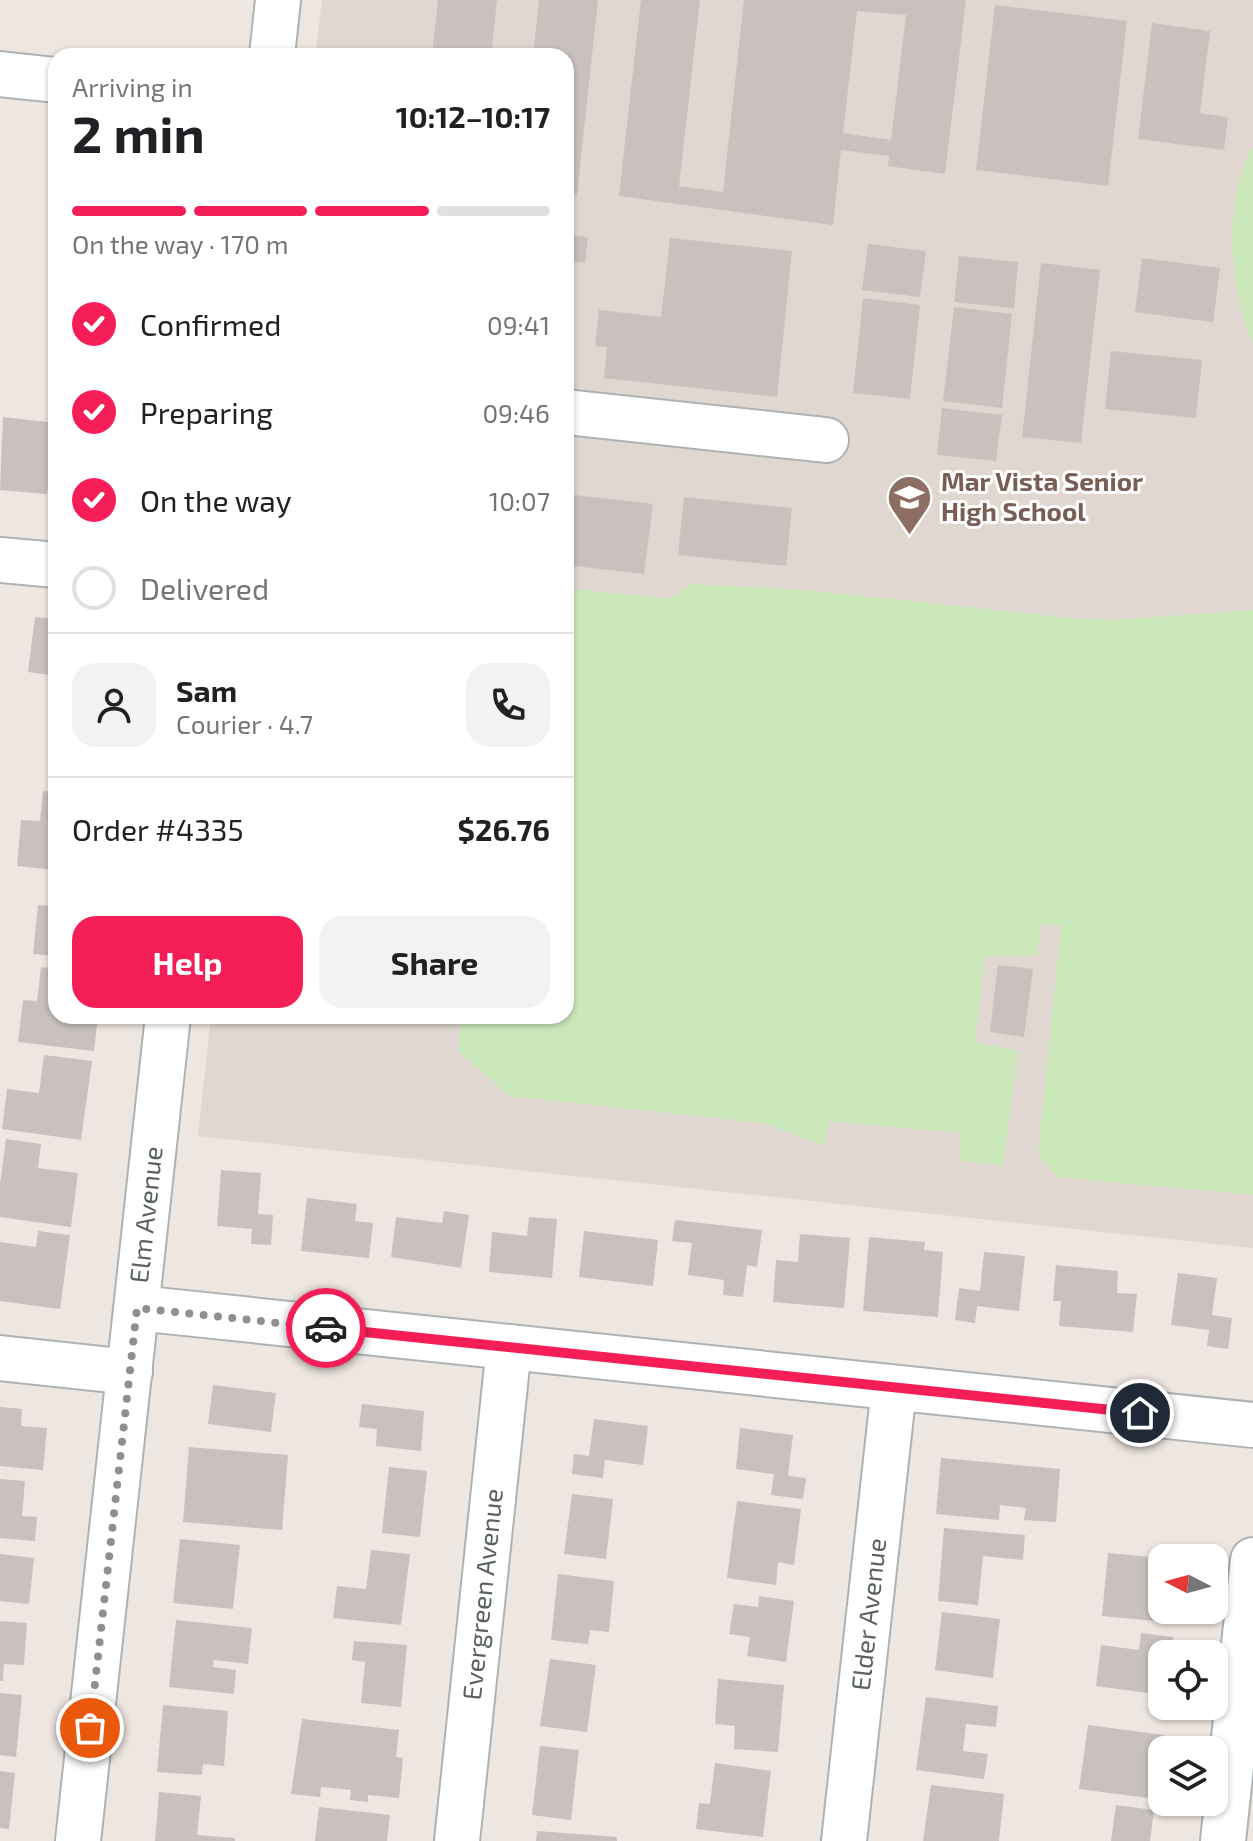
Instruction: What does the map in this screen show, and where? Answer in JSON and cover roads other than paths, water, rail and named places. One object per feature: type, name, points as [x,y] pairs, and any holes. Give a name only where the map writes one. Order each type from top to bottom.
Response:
[{"type":"street","points":[[273,48],[278,0]]},
{"type":"street","points":[[0,74],[48,79]]},
{"type":"street","points":[[574,413],[826,440]]},
{"type":"street","points":[[0,560],[48,564]]},
{"type":"street","name":"Elm Avenue","points":[[78,1841],[167,1024]]},
{"type":"street","points":[[137,1308],[1253,1425]]},
{"type":"street","name":"Evergreen Avenue","points":[[457,1841],[509,1347]]},
{"type":"street","points":[[0,1358],[130,1372]]},
{"type":"street","name":"Elder Avenue","points":[[844,1841],[894,1388]]},
{"type":"street","points":[[1223,1841],[1253,1560]]},
{"type":"place","name":"Mar Vista Senior High School","points":[[910,536]]}]
